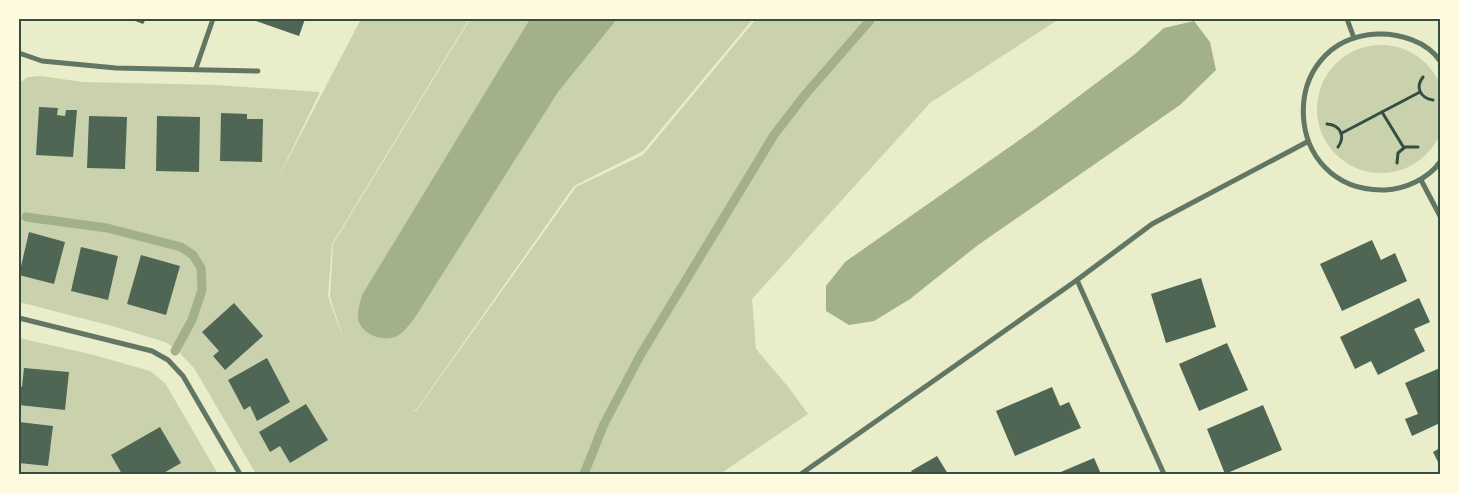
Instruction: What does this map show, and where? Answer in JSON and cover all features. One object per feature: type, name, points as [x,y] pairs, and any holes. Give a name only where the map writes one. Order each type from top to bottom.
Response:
[{"type":"street","points":[[196,68],[213,19]]},
{"type":"street","points":[[1347,19],[1354,38]]},
{"type":"street","points":[[1440,61],[1416,41],[1390,33],[1362,35],[1354,38],[1338,45],[1318,64],[1306,88],[1302,115],[1308,142],[1322,164],[1343,182],[1368,190],[1396,190],[1421,180],[1440,162]]},
{"type":"street","points":[[19,53],[42,61],[116,68],[196,68],[258,71]]},
{"type":"street","points":[[801,474],[1077,280],[1152,224],[1308,142]]},
{"type":"street","points":[[1421,180],[1440,216]]},
{"type":"street","points":[[1077,280],[1164,474]]},
{"type":"street","points":[[19,318],[152,351],[168,360],[183,376],[240,474]]},
{"type":"path","points":[[1423,77],[1419,85],[1420,92],[1424,97],[1433,100]]},
{"type":"path","points":[[1342,133],[1420,92]]},
{"type":"path","points":[[1382,112],[1404,148]]},
{"type":"path","points":[[1327,124],[1336,126],[1342,133],[1341,143],[1338,147]]},
{"type":"path","points":[[1397,163],[1398,153],[1404,148],[1409,146],[1418,147]]},
{"type":"shaded area","points":[[361,19],[469,19],[332,244],[328,296],[345,344],[330,297],[333,244],[470,19],[753,19],[643,151],[574,186],[416,410],[412,411],[416,411],[576,187],[643,155],[756,19],[1059,19],[930,103],[752,299],[756,349],[808,414],[720,474],[256,474],[194,368],[176,349],[165,342],[112,326],[19,302],[19,83],[28,77],[40,76],[83,82],[217,85],[320,92],[277,180]]},
{"type":"shaded area","points":[[530,19],[617,19],[558,92],[414,319],[397,336],[379,338],[373,336],[363,329],[358,319],[362,295]]},
{"type":"shaded area","points":[[1194,21],[1210,42],[1216,70],[1180,105],[978,245],[910,299],[874,321],[849,325],[826,311],[826,286],[845,262],[1035,129],[1135,54],[1164,28]]},
{"type":"shaded area","points":[[1381,45],[1394,46],[1406,50],[1426,64],[1440,84],[1444,96],[1444,122],[1440,134],[1426,154],[1406,168],[1394,172],[1381,173],[1368,172],[1356,168],[1336,154],[1322,134],[1318,122],[1317,109],[1318,96],[1322,84],[1336,64],[1356,50],[1368,46]]},
{"type":"shaded area","points":[[19,338],[94,355],[150,371],[165,383],[218,474],[19,474]]},
{"type":"building","points":[[130,19],[146,19],[143,24]]},
{"type":"building","points":[[257,19],[305,19],[299,36],[256,21]]},
{"type":"building","points":[[39,107],[58,108],[57,115],[65,116],[66,110],[77,110],[73,157],[36,155]]},
{"type":"building","points":[[221,113],[247,114],[247,119],[263,119],[262,162],[220,161]]},
{"type":"building","points":[[89,116],[127,117],[125,169],[87,168]]},
{"type":"building","points":[[157,116],[200,117],[199,172],[156,171]]},
{"type":"building","points":[[29,232],[65,242],[54,284],[19,275]]},
{"type":"building","points":[[1372,240],[1381,260],[1395,253],[1407,281],[1342,311],[1320,264]]},
{"type":"building","points":[[81,247],[118,256],[108,300],[71,291]]},
{"type":"building","points":[[141,255],[180,266],[166,315],[127,304]]},
{"type":"building","points":[[1201,278],[1216,327],[1166,343],[1151,294]]},
{"type":"building","points":[[1419,298],[1430,322],[1414,329],[1425,351],[1378,375],[1371,361],[1355,369],[1340,337]]},
{"type":"building","points":[[234,303],[263,336],[225,370],[213,356],[219,351],[202,332]]},
{"type":"building","points":[[1227,343],[1248,390],[1199,411],[1179,364]]},
{"type":"building","points":[[267,358],[290,402],[257,421],[250,406],[244,410],[228,380]]},
{"type":"building","points":[[24,368],[69,372],[65,410],[19,405],[19,386],[22,387]]},
{"type":"building","points":[[1440,368],[1440,423],[1412,436],[1405,419],[1418,414],[1405,383]]},
{"type":"building","points":[[1052,387],[1060,406],[1069,402],[1081,428],[1015,456],[996,411]]},
{"type":"building","points":[[306,404],[328,440],[290,463],[280,446],[270,452],[259,432]]},
{"type":"building","points":[[1263,405],[1282,450],[1225,474],[1207,429]]},
{"type":"building","points":[[19,422],[53,426],[48,466],[19,463]]},
{"type":"building","points":[[160,427],[181,463],[162,474],[122,474],[111,455]]},
{"type":"building","points":[[1440,448],[1440,466],[1433,452]]},
{"type":"building","points":[[937,456],[948,474],[913,474],[911,471]]},
{"type":"building","points":[[1094,458],[1101,474],[1056,474]]},
{"type":"waterway","points":[[584,474],[604,424],[641,354],[774,135],[804,96],[871,19]]},
{"type":"waterway","points":[[26,217],[107,228],[181,247],[193,255],[201,268],[202,290],[192,320],[175,351]]}]
